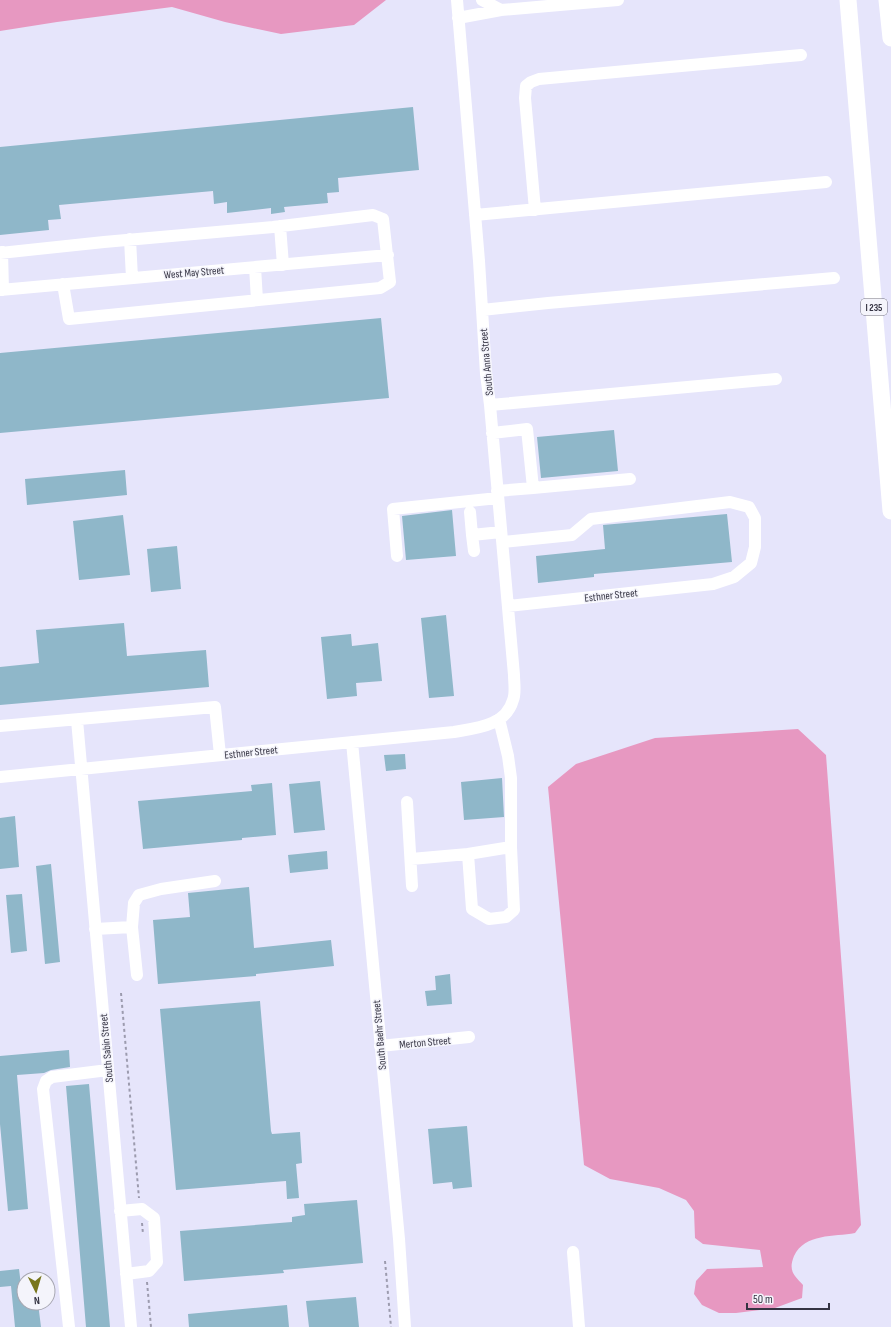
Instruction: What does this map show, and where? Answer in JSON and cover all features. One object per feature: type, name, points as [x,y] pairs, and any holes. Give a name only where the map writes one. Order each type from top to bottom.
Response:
[{"type":"highway","name":"I 235","points":[[848,0],[891,511]]},
{"type":"highway","points":[[888,0],[891,38]]},
{"type":"street","name":"South Anna Street","points":[[457,0],[475,215],[486,374],[514,675],[514,700],[507,713],[499,719]]},
{"type":"street","points":[[482,0],[501,10]]},
{"type":"street","points":[[458,18],[501,10],[618,0]]},
{"type":"street","points":[[535,210],[525,98],[526,86],[531,82],[538,79],[801,55]]},
{"type":"street","points":[[475,215],[826,182]]},
{"type":"street","points":[[2,290],[1,253],[130,239],[280,226],[373,215],[383,218],[390,282],[380,288],[69,319],[63,284]]},
{"type":"street","points":[[280,226],[282,264]]},
{"type":"street","points":[[130,239],[132,278]]},
{"type":"street","name":"West May Street","points":[[2,290],[388,255]]},
{"type":"street","points":[[255,267],[257,300]]},
{"type":"street","points":[[482,310],[834,278]]},
{"type":"street","points":[[490,405],[776,379]]},
{"type":"street","points":[[492,433],[527,429],[533,488]]},
{"type":"street","points":[[397,556],[393,509],[533,488],[630,479]]},
{"type":"street","name":"Esthner Street","points":[[472,535],[502,537],[572,536],[591,519],[730,502],[749,507],[755,518],[755,547],[751,563],[734,577],[713,584],[508,606]]},
{"type":"street","points":[[470,512],[474,551]]},
{"type":"street","points":[[0,726],[216,707],[220,755]]},
{"type":"street","points":[[468,854],[472,909],[489,919],[506,917],[514,910],[511,847],[511,778],[508,756],[499,719]]},
{"type":"street","name":"Esthner Street","points":[[0,777],[454,732],[485,726],[497,722],[499,719]]},
{"type":"street","name":"South Sabin Street","points":[[76,720],[82,769],[131,1327]]},
{"type":"street","name":"South Baehr Street","points":[[352,742],[399,1239],[405,1327]]},
{"type":"street","points":[[407,802],[412,886]]},
{"type":"street","points":[[411,859],[468,854],[511,847]]},
{"type":"street","points":[[137,975],[132,927],[134,903],[140,896],[161,889],[215,881]]},
{"type":"street","points":[[95,929],[132,927]]},
{"type":"street","name":"Merton Street","points":[[380,1046],[470,1037]]},
{"type":"street","points":[[69,1327],[43,1089],[46,1081],[52,1077],[108,1070]]},
{"type":"street","points":[[120,1211],[140,1210],[154,1218],[158,1262],[149,1271],[126,1274]]},
{"type":"street","points":[[573,1252],[579,1327]]},
{"type":"path","points":[[121,993],[143,1240]]},
{"type":"path","points":[[385,1261],[390,1327]]},
{"type":"path","points":[[146,1271],[151,1327]]},
{"type":"shaded area","points":[[0,0],[386,0],[354,25],[281,34],[225,22],[172,7],[0,31]]},
{"type":"shaded area","points":[[798,729],[826,755],[861,1225],[855,1233],[821,1237],[805,1243],[799,1249],[792,1261],[792,1269],[803,1285],[802,1298],[775,1308],[736,1313],[719,1313],[702,1305],[694,1294],[696,1281],[707,1269],[763,1267],[760,1250],[703,1244],[695,1238],[694,1211],[686,1200],[659,1188],[610,1179],[584,1165],[548,787],[576,764],[655,738]]},
{"type":"building","points":[[413,107],[419,170],[338,178],[339,192],[327,193],[328,203],[284,207],[285,212],[271,214],[271,208],[227,213],[227,202],[214,204],[213,191],[59,205],[61,219],[48,220],[49,230],[0,235],[0,147]]},
{"type":"building","points":[[381,318],[389,398],[0,433],[0,353]]},
{"type":"building","points":[[614,430],[618,471],[541,478],[537,437]]},
{"type":"building","points":[[125,470],[127,495],[27,505],[25,479]]},
{"type":"building","points":[[452,510],[456,556],[406,560],[402,516]]},
{"type":"building","points":[[727,514],[732,562],[594,574],[594,577],[538,583],[536,556],[605,549],[603,525]]},
{"type":"building","points":[[123,515],[130,575],[79,580],[73,521]]},
{"type":"building","points":[[177,546],[181,589],[151,592],[147,549]]},
{"type":"building","points":[[446,615],[454,696],[429,698],[421,618]]},
{"type":"building","points":[[124,623],[127,656],[206,650],[209,687],[0,705],[0,667],[39,663],[36,630]]},
{"type":"building","points":[[351,634],[352,646],[378,643],[382,681],[356,683],[357,696],[327,699],[321,637]]},
{"type":"building","points":[[405,754],[406,769],[386,771],[384,755]]},
{"type":"building","points":[[502,778],[504,817],[464,820],[461,782]]},
{"type":"building","points":[[320,781],[325,830],[294,833],[289,784]]},
{"type":"building","points":[[272,783],[276,835],[242,838],[242,840],[143,849],[138,801],[252,791],[251,785]]},
{"type":"building","points":[[15,816],[19,867],[0,869],[0,818]]},
{"type":"building","points":[[327,851],[328,869],[290,873],[288,855]]},
{"type":"building","points":[[51,864],[60,962],[45,964],[36,866]]},
{"type":"building","points":[[249,887],[254,948],[331,940],[334,966],[256,974],[256,976],[158,984],[153,920],[190,917],[188,893]]},
{"type":"building","points":[[22,894],[27,951],[11,953],[6,895]]},
{"type":"building","points":[[450,974],[452,1004],[427,1006],[425,991],[436,990],[435,976]]},
{"type":"building","points":[[260,1001],[271,1131],[272,1134],[300,1132],[302,1163],[296,1164],[299,1198],[287,1199],[286,1181],[176,1190],[160,1009]]},
{"type":"building","points":[[69,1050],[70,1067],[51,1070],[44,1073],[17,1075],[28,1209],[8,1211],[0,1124],[0,1056]]},
{"type":"building","points":[[89,1084],[110,1327],[86,1327],[66,1086]]},
{"type":"building","points":[[467,1126],[472,1187],[453,1189],[452,1182],[433,1184],[428,1129]]},
{"type":"building","points":[[357,1200],[363,1263],[283,1270],[284,1273],[184,1281],[180,1231],[292,1222],[292,1217],[305,1215],[304,1204]]},
{"type":"building","points":[[19,1269],[19,1271],[16,1271],[16,1311],[39,1311],[41,1327],[15,1327],[11,1286],[0,1287],[0,1271]]},
{"type":"building","points":[[356,1297],[359,1327],[309,1327],[306,1301]]},
{"type":"building","points":[[287,1305],[289,1327],[189,1327],[188,1314]]}]
